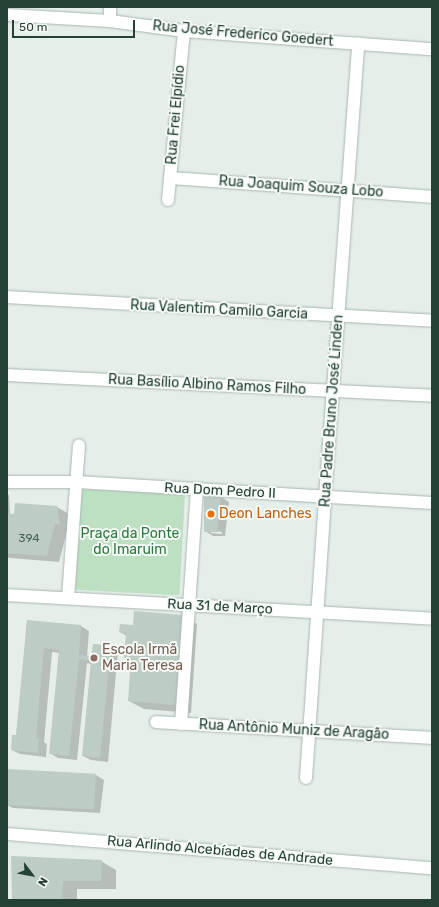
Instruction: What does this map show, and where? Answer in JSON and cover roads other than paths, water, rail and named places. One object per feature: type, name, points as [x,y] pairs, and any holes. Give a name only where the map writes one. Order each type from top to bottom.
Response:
[{"type":"street","points":[[110,7],[110,21]]},
{"type":"street","name":"Rua José Frederico Goedert","points":[[7,15],[110,21],[184,30],[432,49]]},
{"type":"street","name":"Rua Frei Elpídio","points":[[168,200],[184,30]]},
{"type":"street","name":"Rua Padre Bruno José Linden","points":[[306,778],[358,43]]},
{"type":"street","name":"Rua Joaquim Souza Lobo","points":[[170,178],[432,197]]},
{"type":"street","name":"Rua Valentim Camilo Garcia","points":[[7,298],[432,321]]},
{"type":"street","name":"Rua Basílio Albino Ramos Filho","points":[[7,375],[432,396]]},
{"type":"street","points":[[68,598],[79,445]]},
{"type":"street","name":"Rua Dom Pedro II","points":[[7,482],[77,482],[432,503]]},
{"type":"street","points":[[181,724],[197,490]]},
{"type":"street","name":"Rua 31 de Março","points":[[7,595],[432,619]]},
{"type":"street","name":"Rua Antônio Muniz de Aragão","points":[[156,722],[432,738]]},
{"type":"street","name":"Rua Arlindo Alcebíades de Andrade","points":[[7,834],[432,868]]},
{"type":"place","name":"Deon Lanches","points":[[211,514]]},
{"type":"place","name":"Escola Irmã Maria Teresa","points":[[94,658]]},
{"type":"park label","name":"Praça da Ponte do Imaruim","points":[[130,542]]}]
